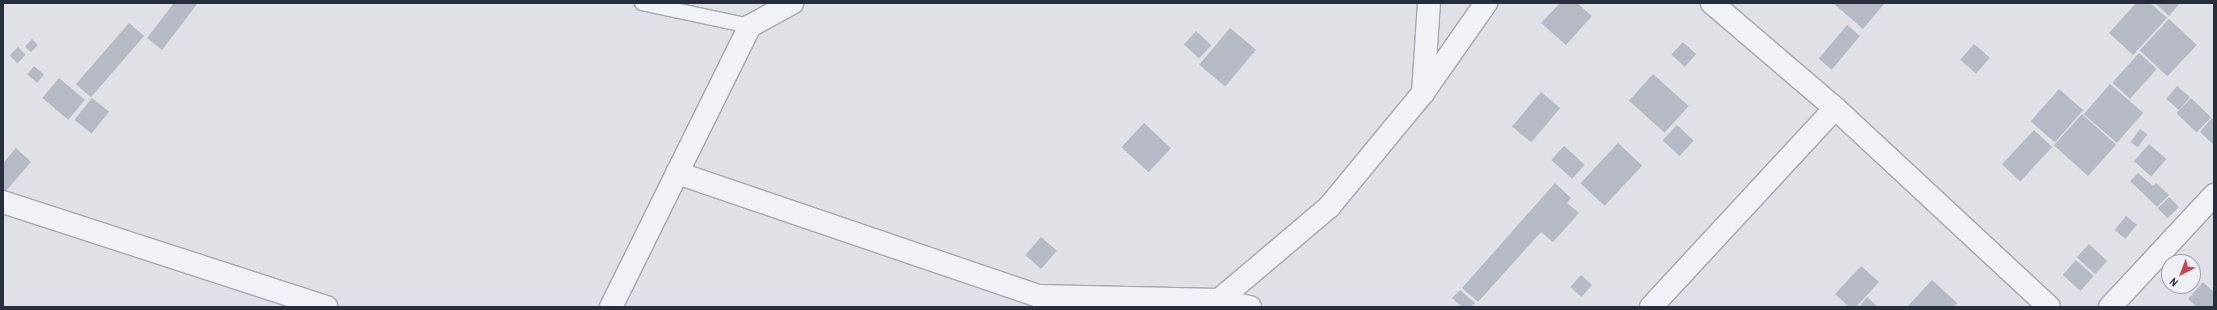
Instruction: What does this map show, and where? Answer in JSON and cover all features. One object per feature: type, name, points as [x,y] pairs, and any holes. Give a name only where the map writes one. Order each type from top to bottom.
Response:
[{"type":"street","points":[[611,307],[750,26],[792,3]]},
{"type":"street","points":[[1423,93],[1429,3]]},
{"type":"street","points":[[1217,303],[1329,208],[1423,93],[1486,3]]},
{"type":"street","points":[[1712,3],[1835,108],[2049,307]]},
{"type":"street","points":[[1651,307],[1835,108]]},
{"type":"street","points":[[677,173],[1039,296],[1217,303],[1250,307]]},
{"type":"street","points":[[2110,307],[2214,195]]},
{"type":"street","points":[[3,202],[326,307]]},
{"type":"lane","points":[[642,3],[750,26]]},
{"type":"building","points":[[174,3],[198,3],[162,50],[147,38]]},
{"type":"building","points":[[1560,3],[1577,3],[1592,16],[1566,45],[1541,23]]},
{"type":"building","points":[[1833,3],[1885,3],[1863,29]]},
{"type":"building","points":[[2136,3],[2150,3],[2167,18],[2133,55],[2109,33]]},
{"type":"building","points":[[2155,3],[2180,3],[2169,16]]},
{"type":"building","points":[[2169,19],[2197,45],[2167,76],[2140,50]]},
{"type":"building","points":[[129,23],[144,36],[91,97],[76,84]]},
{"type":"building","points":[[1847,25],[1860,36],[1832,70],[1819,59]]},
{"type":"building","points":[[1230,28],[1256,50],[1225,87],[1199,65]]},
{"type":"building","points":[[1196,31],[1211,45],[1199,58],[1184,44]]},
{"type":"building","points":[[32,39],[38,45],[31,52],[25,47]]},
{"type":"building","points":[[1683,42],[1696,54],[1685,67],[1671,54]]},
{"type":"building","points":[[1974,44],[1990,58],[1976,74],[1960,60]]},
{"type":"building","points":[[18,47],[26,55],[17,63],[10,55]]},
{"type":"building","points":[[2139,53],[2157,69],[2130,99],[2112,83]]},
{"type":"building","points":[[34,66],[44,74],[37,83],[27,75]]},
{"type":"building","points":[[1653,74],[1689,106],[1665,133],[1629,101]]},
{"type":"building","points":[[59,78],[85,100],[68,120],[42,98]]},
{"type":"building","points":[[2110,84],[2143,113],[2117,143],[2084,114]]},
{"type":"building","points":[[2177,86],[2190,97],[2179,110],[2166,99]]},
{"type":"building","points":[[2059,89],[2083,110],[2055,142],[2031,121]]},
{"type":"building","points":[[1541,92],[1560,108],[1531,143],[1512,126]]},
{"type":"building","points":[[92,98],[109,112],[91,134],[74,120]]},
{"type":"building","points":[[2191,98],[2211,117],[2197,133],[2176,113]]},
{"type":"building","points":[[2082,114],[2116,145],[2088,176],[2054,145]]},
{"type":"building","points":[[2212,118],[2214,121],[2214,145],[2200,132]]},
{"type":"building","points":[[1144,123],[1171,148],[1149,172],[1121,147]]},
{"type":"building","points":[[1677,125],[1694,141],[1679,156],[1663,140]]},
{"type":"building","points":[[2140,129],[2147,134],[2138,147],[2131,142]]},
{"type":"building","points":[[2034,130],[2052,147],[2020,181],[2002,164]]},
{"type":"building","points":[[1618,143],[1642,166],[1605,206],[1580,183]]},
{"type":"building","points":[[2149,144],[2166,159],[2151,176],[2134,161]]},
{"type":"building","points":[[1564,146],[1585,165],[1572,179],[1551,160]]},
{"type":"building","points":[[16,148],[31,162],[4,193],[3,163]]},
{"type":"building","points":[[2138,173],[2153,186],[2156,183],[2169,195],[2157,207],[2130,181]]},
{"type":"building","points":[[1555,183],[1571,198],[1567,203],[1579,213],[1553,242],[1541,232],[1478,302],[1462,288]]},
{"type":"building","points":[[2169,197],[2179,207],[2168,218],[2158,208]]},
{"type":"building","points":[[2126,216],[2137,225],[2126,239],[2115,230]]},
{"type":"building","points":[[1041,237],[1057,251],[1041,269],[1025,255]]},
{"type":"building","points":[[2089,244],[2107,261],[2095,274],[2077,257]]},
{"type":"building","points":[[2076,260],[2094,276],[2080,291],[2063,275]]},
{"type":"building","points":[[1861,266],[1879,282],[1856,307],[1849,307],[1835,294]]},
{"type":"building","points":[[1581,275],[1592,285],[1581,297],[1570,287]]},
{"type":"building","points":[[1932,280],[1957,303],[1954,307],[1907,307]]},
{"type":"building","points":[[2203,282],[2214,292],[2214,307],[2197,307],[2188,299],[2192,294],[2201,294],[2201,284]]},
{"type":"building","points":[[1460,290],[1475,303],[1471,307],[1462,307],[1452,298]]},
{"type":"building","points":[[1867,297],[1878,307],[1859,307]]}]
